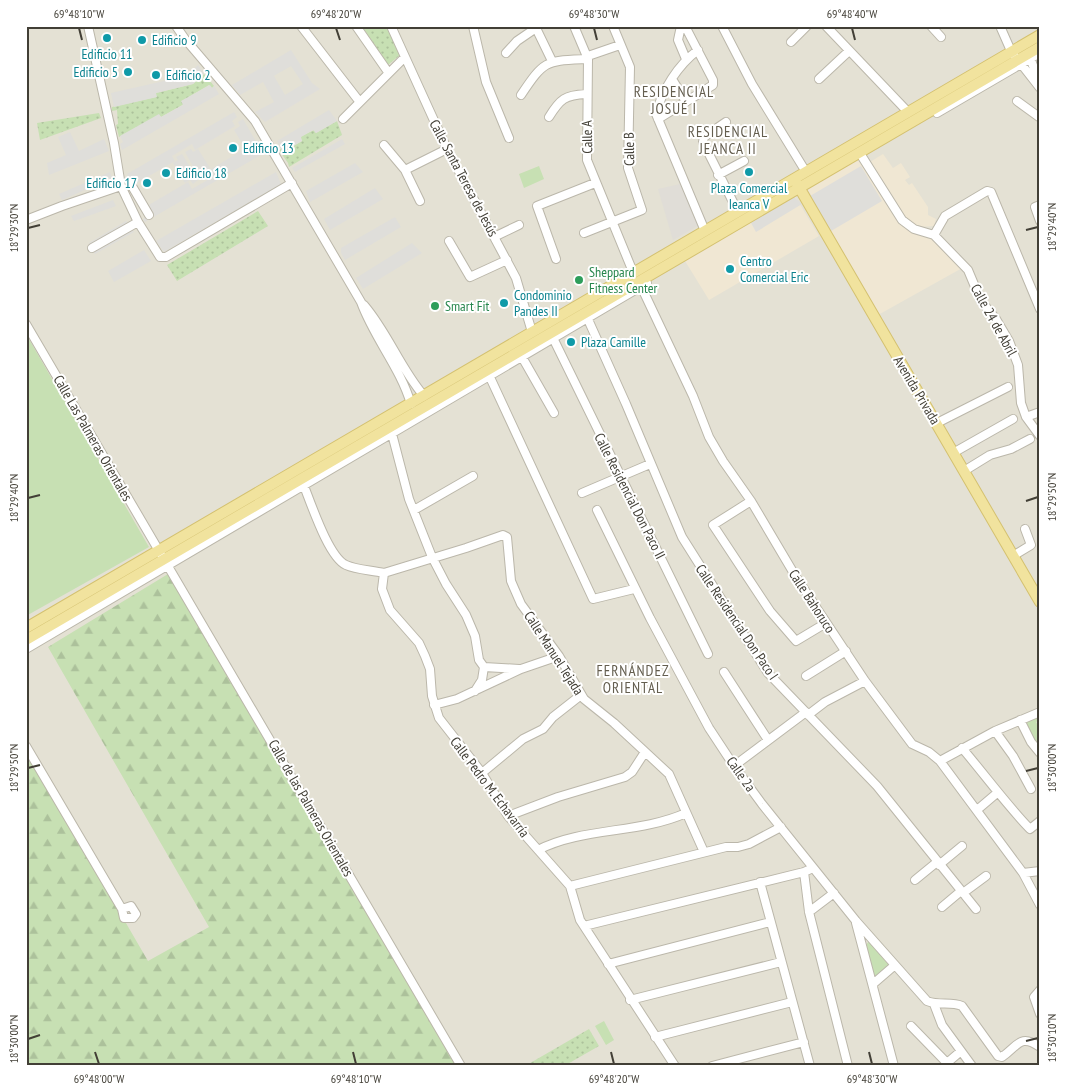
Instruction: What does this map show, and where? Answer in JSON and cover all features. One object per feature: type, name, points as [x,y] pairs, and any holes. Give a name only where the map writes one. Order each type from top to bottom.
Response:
[{"type":"main road","points":[[1028,52],[1040,35]]},
{"type":"main road","points":[[26,628],[164,558],[302,482],[586,316],[705,231],[738,212],[798,185],[806,172],[908,112],[1040,47]]},
{"type":"main road","points":[[26,640],[164,558],[424,396],[532,332],[638,280],[1016,58]]},
{"type":"main road","name":"Avenida Privada","points":[[798,185],[1040,602]]},
{"type":"street","points":[[88,26],[114,143],[120,186],[138,222],[160,257],[166,257],[292,183]]},
{"type":"street","points":[[176,26],[184,39],[255,121],[372,320],[424,396]]},
{"type":"street","points":[[301,26],[359,101]]},
{"type":"street","points":[[356,26],[388,72]]},
{"type":"street","name":"Calle Santa Teresa de Jesús","points":[[391,26],[447,149],[516,278],[532,332]]},
{"type":"street","points":[[473,26],[486,82],[509,138]]},
{"type":"street","name":"Calle A","points":[[574,26],[588,58],[586,94],[587,160],[611,223],[638,280]]},
{"type":"street","name":"Calle B","points":[[584,233],[642,210],[642,205],[628,168],[630,67],[613,26]]},
{"type":"street","points":[[681,26],[678,40],[686,59]]},
{"type":"street","points":[[658,119],[685,100],[713,85],[714,80],[685,26]]},
{"type":"street","points":[[722,26],[752,84],[806,172]]},
{"type":"street","points":[[791,42],[807,26]]},
{"type":"street","points":[[826,26],[908,112]]},
{"type":"street","points":[[931,26],[941,37]]},
{"type":"street","points":[[1000,26],[1016,58],[1040,88]]},
{"type":"street","points":[[506,54],[517,41],[536,27],[552,61]]},
{"type":"street","points":[[521,95],[537,71],[552,61],[588,58],[620,45]]},
{"type":"street","points":[[698,50],[686,59],[672,79],[656,112],[705,231]]},
{"type":"street","points":[[819,79],[849,51]]},
{"type":"street","points":[[1028,52],[1040,84]]},
{"type":"street","points":[[798,185],[861,155],[1016,58],[1028,52],[1040,53]]},
{"type":"street","points":[[343,119],[405,57]]},
{"type":"street","points":[[672,79],[685,100]]},
{"type":"street","points":[[549,117],[564,98],[570,95],[586,94]]},
{"type":"street","points":[[1017,101],[1039,117]]},
{"type":"street","points":[[726,122],[703,139],[718,175],[738,212]]},
{"type":"street","points":[[384,145],[405,170],[420,201]]},
{"type":"street","points":[[405,170],[447,149]]},
{"type":"street","name":"Calle 24 de Abril","points":[[861,155],[902,220],[914,228],[934,235],[968,270],[981,301],[996,319],[1009,341],[1018,365],[1019,395],[1026,417],[1040,436]]},
{"type":"street","points":[[718,175],[744,161]]},
{"type":"street","points":[[129,181],[150,215]]},
{"type":"street","points":[[556,260],[538,206],[595,183]]},
{"type":"street","points":[[26,220],[120,186]]},
{"type":"street","points":[[934,235],[944,216],[987,191],[991,192],[1040,309]]},
{"type":"street","points":[[1040,205],[1035,207],[1040,221]]},
{"type":"street","points":[[92,248],[138,222]]},
{"type":"street","points":[[494,237],[518,225]]},
{"type":"street","points":[[449,241],[470,277],[507,260]]},
{"type":"street","name":"Calle Bahoruco","points":[[638,280],[693,396],[708,437],[751,501],[826,623],[865,681],[912,744],[940,761],[1023,873],[1040,905]]},
{"type":"street","points":[[586,316],[522,357],[488,374],[593,600],[634,589]]},
{"type":"street","name":"Calle Residencial Don Paco I","points":[[586,316],[626,404],[684,541],[768,673],[877,786],[976,909]]},
{"type":"street","points":[[372,320],[405,386],[411,404]]},
{"type":"street","name":"Calle Las Palmeras Orientales","points":[[26,324],[164,558]]},
{"type":"street","name":"Calle Residencial Don Paco II","points":[[553,338],[621,477],[648,527],[681,602],[708,654]]},
{"type":"street","points":[[522,357],[554,412]]},
{"type":"street","points":[[937,423],[1008,387]]},
{"type":"street","points":[[1026,417],[1040,412]]},
{"type":"street","points":[[953,453],[1013,419]]},
{"type":"street","points":[[391,430],[414,510],[432,557],[446,584],[466,615],[475,636],[479,660],[484,667],[482,680],[475,691]]},
{"type":"street","points":[[964,471],[990,455],[1011,449],[1030,439]]},
{"type":"street","points":[[582,493],[650,464]]},
{"type":"street","points":[[414,510],[473,476]]},
{"type":"street","points":[[302,482],[330,548],[338,561],[348,566],[384,572],[432,557]]},
{"type":"street","points":[[751,501],[714,525],[770,611],[796,641],[826,623]]},
{"type":"street","name":"Calle 2a","points":[[596,510],[634,589],[710,728],[734,766],[856,921],[922,996],[934,1004]]},
{"type":"street","points":[[1013,556],[1031,545],[1025,529]]},
{"type":"street","name":"Calle Manuel Tejada","points":[[432,557],[503,535],[509,541],[511,580],[522,604],[559,656],[581,695],[671,777],[704,852]]},
{"type":"street","points":[[26,649],[164,558]]},
{"type":"street","name":"Calle de las Palmeras Orientales","points":[[164,558],[462,1066]]},
{"type":"street","name":"Calle Pedro M. Echavarría","points":[[384,572],[382,589],[390,610],[419,643],[430,669],[434,705],[439,718],[482,773],[508,816],[570,886],[576,914],[674,1066]]},
{"type":"street","points":[[806,676],[846,651]]},
{"type":"street","points":[[434,705],[456,700],[521,669],[559,656]]},
{"type":"street","points":[[484,667],[521,669]]},
{"type":"street","points":[[724,672],[768,740]]},
{"type":"street","points":[[734,766],[807,713],[865,681]]},
{"type":"street","points":[[482,773],[523,740],[543,729],[553,717],[581,695]]},
{"type":"street","points":[[940,761],[994,731],[1040,712]]},
{"type":"street","points":[[1020,720],[1031,742],[1040,753]]},
{"type":"street","points":[[994,731],[1013,756],[1031,789]]},
{"type":"street","points":[[26,746],[122,909]]},
{"type":"street","points":[[962,748],[991,782],[997,793],[1030,829],[1040,821]]},
{"type":"street","points":[[508,816],[558,797],[625,777],[632,772],[645,752]]},
{"type":"street","points":[[977,810],[997,793]]},
{"type":"street","points":[[538,850],[556,842],[647,826],[686,814]]},
{"type":"street","points":[[570,886],[726,846],[738,847],[781,828]]},
{"type":"street","points":[[915,880],[962,846]]},
{"type":"street","points":[[584,926],[804,872],[813,868]]},
{"type":"street","points":[[804,872],[809,912],[848,1066]]},
{"type":"street","points":[[1023,873],[1040,872]]},
{"type":"street","points":[[942,907],[986,876]]},
{"type":"street","points":[[760,882],[810,1066]]},
{"type":"street","points":[[809,912],[834,893]]},
{"type":"street","points":[[856,921],[894,1066]]},
{"type":"street","points":[[608,964],[770,922]]},
{"type":"street","points":[[630,1000],[781,962]]},
{"type":"street","points":[[873,984],[895,965]]},
{"type":"street","points":[[1040,990],[1034,997],[1040,1014]]},
{"type":"street","points":[[655,1037],[792,1002]]},
{"type":"street","points":[[972,1066],[942,1025],[934,1004],[956,1003],[962,1006],[998,1056],[1002,1057],[1022,1040],[1030,1040],[1040,1047]]},
{"type":"street","points":[[911,1026],[948,1064],[961,1051]]},
{"type":"street","points":[[712,1066],[804,1042]]},
{"type":"shaded area","points":[[26,26],[1040,26],[1040,1066],[26,1066]]},
{"type":"shaded area","points":[[291,50],[312,83],[320,89],[265,122],[255,112],[274,102],[263,82],[240,95],[232,85]],"holes":[[[291,66],[303,84],[285,95],[274,76],[272,77]]]},
{"type":"shaded area","points":[[198,65],[204,74],[193,84],[156,93],[157,97],[114,107],[111,93],[186,76]]},
{"type":"shaded area","points":[[210,85],[212,88],[214,86],[219,94],[122,150],[120,144],[123,142],[120,136],[159,114],[161,117],[183,105],[181,101]]},
{"type":"shaded area","points":[[329,110],[337,121],[316,133],[313,130],[301,137],[302,141],[283,152],[277,141]]},
{"type":"shaded area","points":[[234,112],[237,117],[232,121],[235,126],[195,150],[192,144],[172,156],[175,161],[135,184],[127,174]]},
{"type":"shaded area","points":[[243,119],[258,145],[254,149],[251,145],[245,148],[234,130],[240,126],[238,122]]},
{"type":"shaded area","points":[[70,132],[79,151],[104,139],[109,151],[49,175],[47,163],[66,155],[58,137]]},
{"type":"shaded area","points":[[342,139],[345,144],[295,172],[292,168]]},
{"type":"shaded area","points":[[263,146],[266,152],[145,222],[143,219],[151,214],[147,206],[188,182],[192,189],[211,178],[208,171],[246,148],[250,154]]},
{"type":"shaded area","points":[[191,149],[193,152],[198,149],[210,168],[205,172],[207,175],[200,179],[185,152]]},
{"type":"shaded area","points":[[182,154],[198,180],[193,184],[190,180],[185,183],[173,163],[178,160],[176,157]]},
{"type":"shaded area","points":[[883,154],[893,168],[901,163],[910,177],[905,180],[909,185],[912,183],[928,207],[928,215],[936,219],[934,226],[919,227],[910,222],[901,212],[870,162]]},
{"type":"shaded area","points":[[857,157],[899,221],[931,237],[964,267],[878,315],[808,190],[808,186]]},
{"type":"shaded area","points":[[355,163],[363,172],[310,202],[306,191]]},
{"type":"shaded area","points":[[861,166],[882,201],[831,231],[810,196]]},
{"type":"shaded area","points":[[110,172],[112,178],[62,200],[59,194]]},
{"type":"shaded area","points":[[276,172],[281,184],[164,252],[156,241]]},
{"type":"shaded area","points":[[680,184],[699,225],[673,240],[658,189]]},
{"type":"shaded area","points":[[375,188],[383,199],[330,230],[324,219]]},
{"type":"shaded area","points":[[793,196],[802,204],[756,232],[750,221]]},
{"type":"shaded area","points":[[795,196],[819,236],[709,300],[682,256]]},
{"type":"shaded area","points":[[113,200],[116,206],[74,221],[71,216]]},
{"type":"shaded area","points":[[395,217],[401,227],[345,260],[341,253],[341,248]]},
{"type":"shaded area","points":[[126,221],[134,232],[95,254],[89,243]]},
{"type":"shaded area","points":[[412,243],[422,253],[363,289],[356,278]]},
{"type":"shaded area","points":[[144,250],[151,261],[114,282],[108,271]]},
{"type":"green space","points":[[362,26],[387,26],[400,55],[388,65]]},
{"type":"green space","points":[[204,74],[214,86],[212,88],[209,85],[182,101],[184,104],[161,117],[159,115],[119,137],[116,125],[118,124],[117,110],[112,111],[112,107],[156,97],[156,93],[193,84]]},
{"type":"green space","points":[[99,113],[101,118],[40,140],[37,123]]},
{"type":"green space","points":[[337,121],[342,135],[289,167],[279,150],[281,149],[283,152],[302,141],[300,137],[314,130],[316,133]]},
{"type":"green space","points":[[539,166],[544,179],[524,188],[519,174]]},
{"type":"green space","points":[[258,211],[268,226],[177,281],[167,265]]},
{"type":"green space","points":[[26,334],[149,547],[26,616]]},
{"type":"green space","points":[[168,574],[458,1066],[26,1066],[26,751],[148,961],[209,927],[48,647]]},
{"type":"green space","points":[[1040,715],[1040,720],[1036,722],[1040,729],[1040,749],[1032,740],[1026,720]]},
{"type":"green space","points":[[869,941],[891,965],[876,977],[873,976],[866,945]]},
{"type":"green space","points":[[604,1021],[614,1040],[606,1045],[595,1026]]},
{"type":"green space","points":[[589,1029],[599,1046],[564,1066],[525,1066]]},
{"type":"place","name":"Edificio 11","points":[[107,38]]},
{"type":"place","name":"Edificio 9","points":[[142,40]]},
{"type":"place","name":"Edificio 5","points":[[128,72]]},
{"type":"place","name":"Edificio 2","points":[[156,75]]},
{"type":"place","name":"Edificio 13","points":[[233,148]]},
{"type":"place","name":"Plaza Comercial Ieanca V","points":[[749,172]]},
{"type":"place","name":"Edificio 18","points":[[166,173]]},
{"type":"place","name":"Edificio 17","points":[[147,183]]},
{"type":"place","name":"Centro Comercial Eric","points":[[730,269]]},
{"type":"place","name":"Sheppard Fitness Center","points":[[579,280]]},
{"type":"place","name":"Condominio Pandes II","points":[[504,303]]},
{"type":"place","name":"Smart Fit","points":[[435,306]]},
{"type":"place","name":"Plaza Camille","points":[[571,342]]},
{"type":"district","name":"RESIDENCIAL JOSUÉ I","points":[[674,100]]},
{"type":"district","name":"RESIDENCIAL JEANCA II","points":[[728,140]]},
{"type":"district","name":"FERNÁNDEZ ORIENTAL","points":[[633,678]]}]
